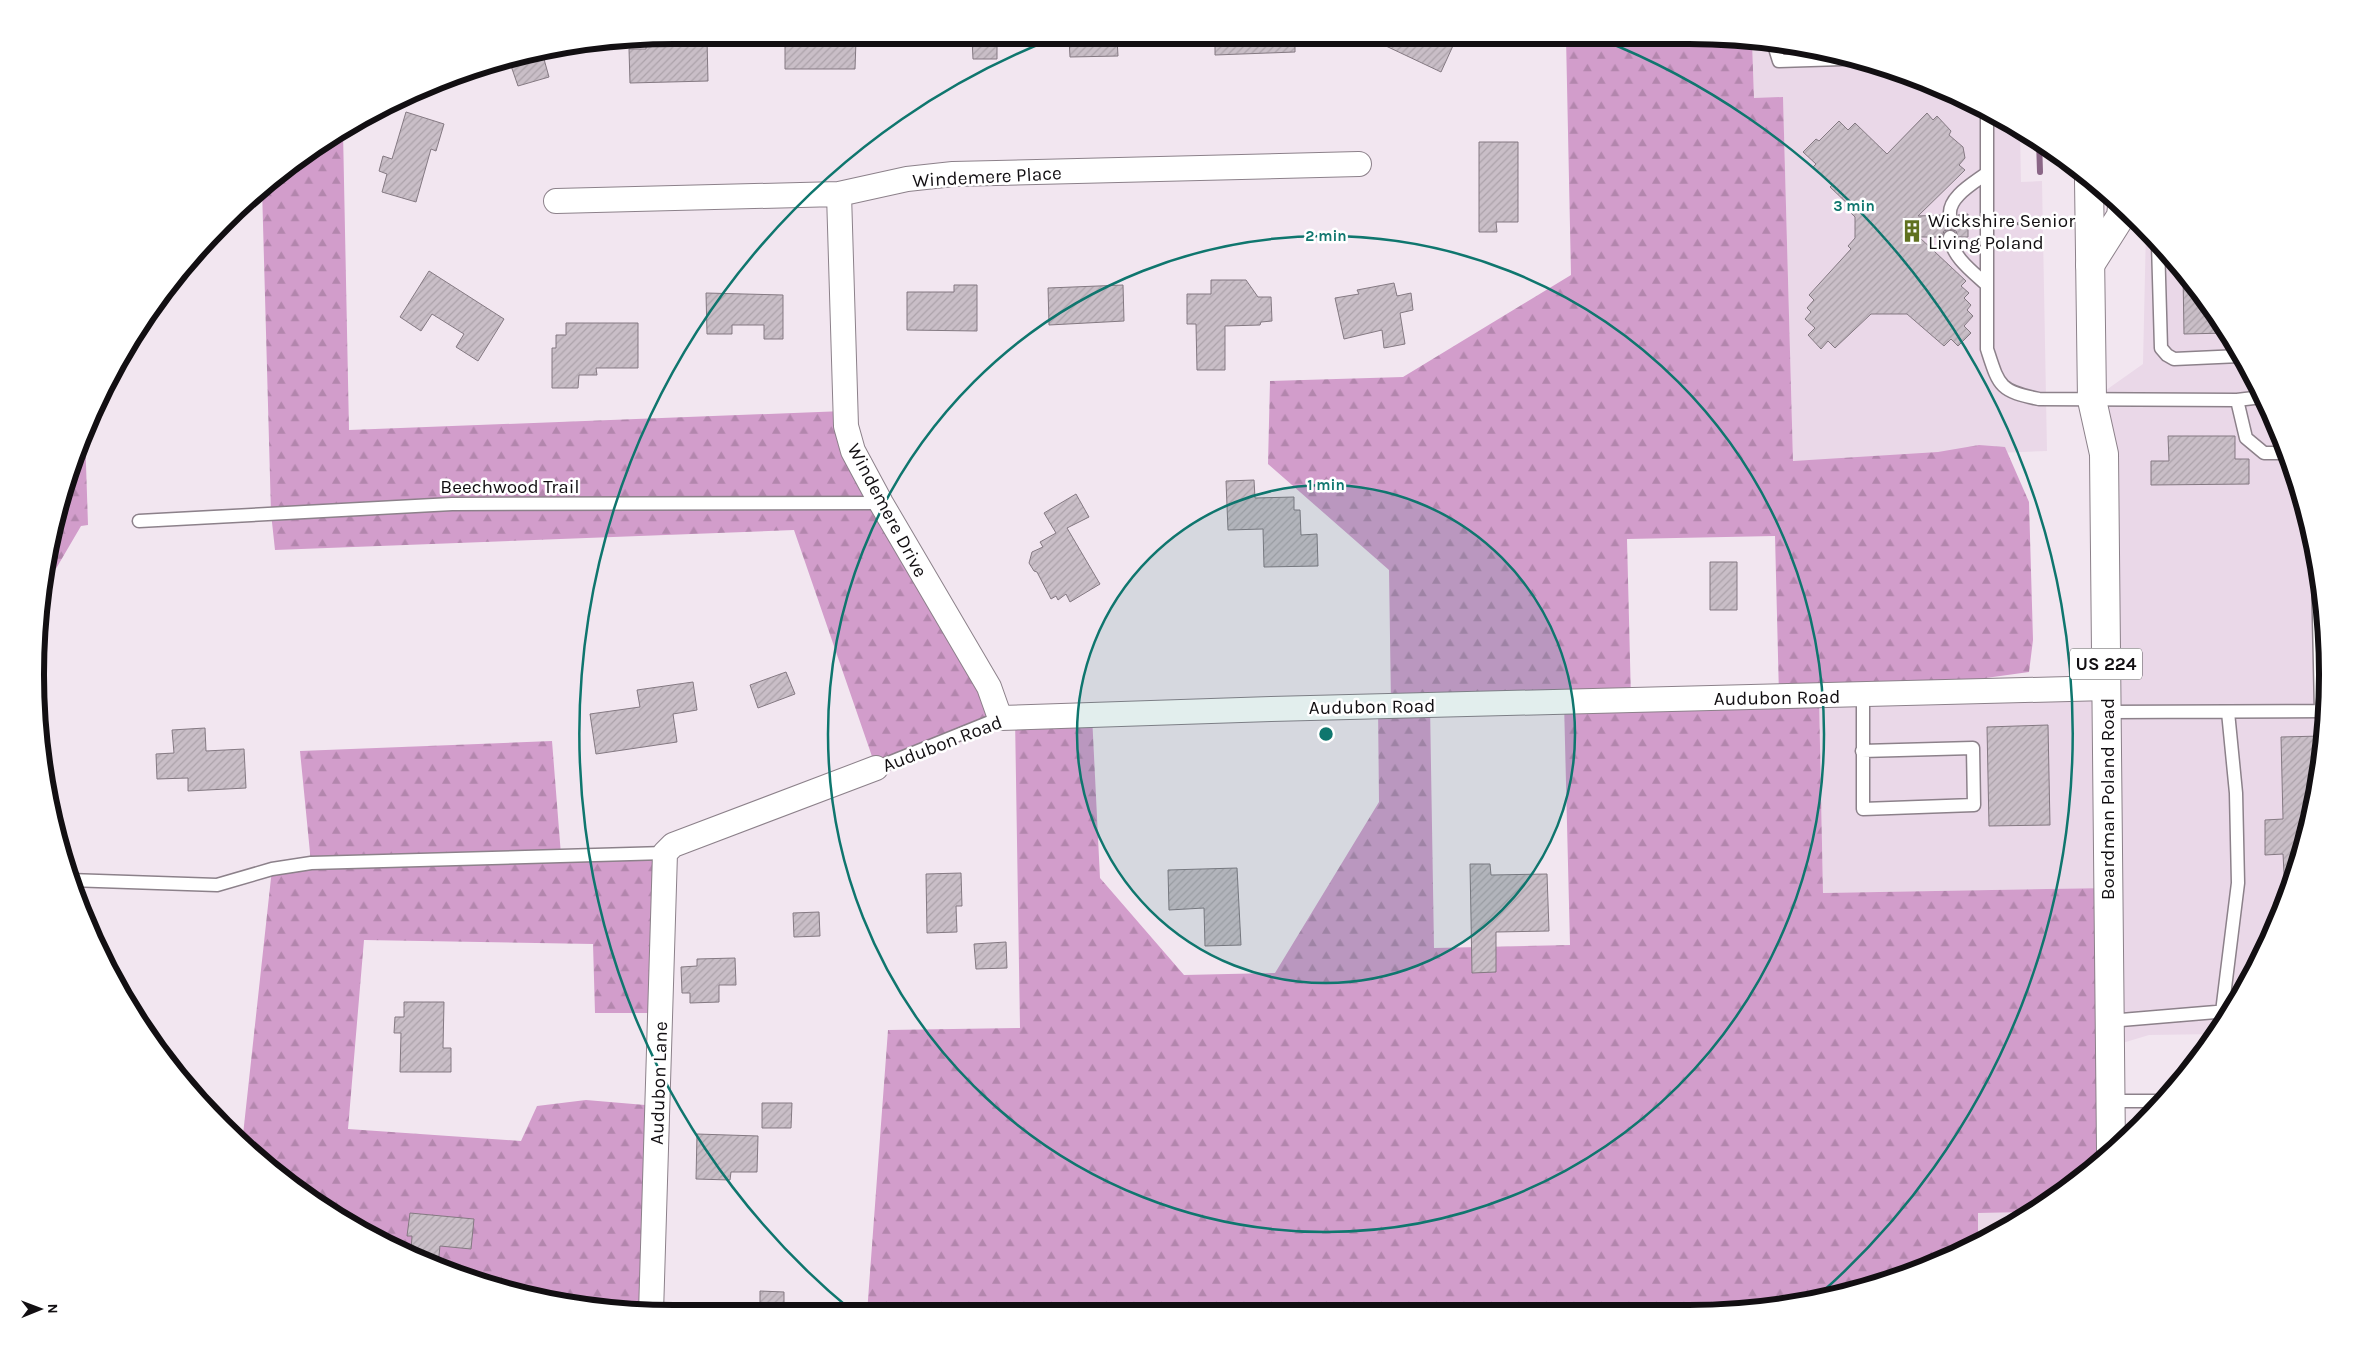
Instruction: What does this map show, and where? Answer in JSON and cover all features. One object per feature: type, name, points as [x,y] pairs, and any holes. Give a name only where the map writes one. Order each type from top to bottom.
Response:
[{"type":"main road","name":"Boardman Poland Road","points":[[2088,187],[2092,400],[2104,454],[2111,1143]]},
{"type":"main road","points":[[2090,264],[2123,217]]},
{"type":"street","name":"Windemere Place","points":[[556,200],[839,194],[907,180],[953,174],[1359,164]]},
{"type":"street","name":"Windemere Drive","points":[[839,194],[846,426],[853,451],[881,503],[989,687],[1000,718]]},
{"type":"street","name":"Audubon Road","points":[[1000,718],[1261,709],[1863,695],[2107,700]]},
{"type":"street","name":"Audubon Road","points":[[665,853],[674,845],[876,768]]},
{"type":"street","name":"Audubon Lane","points":[[651,1304],[665,853]]},
{"type":"lane","points":[[1775,50],[1779,61],[1825,59]]},
{"type":"lane","points":[[1986,119],[1987,349],[1997,380],[2014,394],[2039,399],[2237,400],[2255,398]]},
{"type":"lane","points":[[1950,215],[1950,210],[1959,195],[1987,173]]},
{"type":"lane","points":[[2089,215],[2119,213]]},
{"type":"lane","points":[[1950,237],[1951,246],[1966,266],[1987,285]]},
{"type":"lane","points":[[2158,254],[2161,348],[2174,359],[2233,356]]},
{"type":"lane","points":[[2237,400],[2246,438],[2264,453],[2279,453]]},
{"type":"lane","name":"Beechwood Trail","points":[[139,521],[452,504],[881,503]]},
{"type":"lane","points":[[1862,751],[1973,748],[1974,805],[1863,809],[1862,751],[1863,695]]},
{"type":"lane","points":[[2107,700],[2228,712],[2318,711]]},
{"type":"lane","points":[[2227,1003],[2238,883],[2236,793],[2228,712]]},
{"type":"lane","name":"Audubon Road","points":[[876,768],[1000,718]]},
{"type":"lane","points":[[78,880],[217,885],[272,869],[311,863],[665,853]]},
{"type":"lane","points":[[2109,1020],[2222,1011]]},
{"type":"lane","points":[[2110,1101],[2153,1101]]},
{"type":"path","points":[[2003,224],[2046,223]]},
{"type":"shaded area","points":[[1752,47],[1771,49],[1852,65],[1891,77],[1967,109],[2020,138],[2021,182],[2042,181],[2047,451],[1793,461],[1783,98],[1754,98]]},
{"type":"shaded area","points":[[2146,240],[2189,291],[2235,359],[2271,433],[2286,472],[2298,511],[2314,592],[2318,633],[2318,716],[2307,798],[2298,838],[2286,877],[2254,953],[2235,990],[2213,1025],[2206,1034],[2149,1035],[2109,1047],[2108,888],[1823,893],[1819,696],[2106,688],[2092,400],[2143,364]]},
{"type":"shaded area","points":[[2018,1212],[1978,1234],[1978,1213]]},
{"type":"green space","points":[[1566,44],[1689,44],[1752,47],[1754,98],[1783,97],[1793,461],[1938,452],[1979,445],[2005,447],[2029,502],[2033,640],[2029,672],[1863,695],[1819,696],[1823,893],[2108,888],[2111,1143],[2072,1175],[2018,1212],[1978,1213],[1978,1234],[1967,1240],[1891,1272],[1852,1284],[1771,1300],[1689,1305],[868,1305],[888,1030],[1020,1028],[1015,717],[1092,715],[1100,878],[1184,975],[1275,973],[1379,802],[1378,706],[1391,705],[1389,570],[1268,464],[1270,381],[1403,377],[1571,275]],"holes":[[[1775,536],[1779,696],[1631,700],[1627,539]],[[1564,702],[1570,945],[1434,948],[1430,705]]]},
{"type":"green space","points":[[343,138],[349,430],[844,411],[1000,718],[876,768],[794,530],[275,550],[271,513],[262,197],[291,174]]},
{"type":"green space","points":[[86,450],[88,525],[81,526],[52,576],[65,511]]},
{"type":"green space","points":[[552,741],[561,855],[665,853],[660,1013],[595,1013],[593,944],[364,940],[348,1129],[521,1141],[537,1106],[586,1100],[657,1106],[651,1304],[592,1300],[551,1293],[511,1284],[433,1257],[359,1221],[324,1199],[291,1175],[243,1135],[272,869],[311,863],[300,751]]},
{"type":"building","points":[[707,44],[708,81],[630,83],[629,49],[646,49],[646,45]]},
{"type":"building","points":[[785,44],[856,44],[855,69],[785,69]]},
{"type":"building","points":[[972,44],[997,44],[997,59],[973,59]]},
{"type":"building","points":[[1069,44],[1117,44],[1118,56],[1070,57]]},
{"type":"building","points":[[1215,44],[1295,44],[1295,52],[1215,55]]},
{"type":"building","points":[[1382,44],[1454,44],[1441,72]]},
{"type":"building","points":[[544,58],[549,77],[518,86],[511,65]]},
{"type":"building","points":[[406,112],[444,124],[436,151],[431,149],[416,202],[382,192],[387,174],[379,171],[383,156],[392,159]]},
{"type":"building","name":"Wickshire Senior Living Poland","points":[[1927,113],[1933,120],[1937,116],[1951,131],[1949,135],[1963,147],[1965,158],[1959,165],[1965,170],[1918,216],[1942,215],[1945,221],[1950,223],[1956,220],[1958,215],[1968,214],[1968,237],[1958,237],[1956,231],[1949,229],[1944,231],[1942,237],[1919,237],[1966,281],[1961,286],[1969,293],[1964,298],[1971,305],[1967,310],[1973,316],[1964,326],[1971,333],[1958,346],[1951,339],[1944,346],[1907,314],[1871,314],[1835,348],[1828,341],[1821,349],[1808,335],[1815,328],[1805,319],[1811,312],[1807,308],[1814,300],[1809,295],[1851,249],[1848,246],[1855,238],[1855,217],[1847,209],[1850,206],[1830,187],[1832,185],[1813,167],[1816,164],[1803,152],[1816,139],[1819,141],[1839,121],[1848,130],[1855,123],[1887,154]]},
{"type":"building","points":[[1479,142],[1518,142],[1518,222],[1496,222],[1497,232],[1479,232]]},
{"type":"building","points":[[429,271],[504,319],[478,361],[456,347],[464,334],[432,314],[421,331],[400,317]]},
{"type":"building","points":[[1211,280],[1246,280],[1258,297],[1271,297],[1272,321],[1261,322],[1260,325],[1225,326],[1225,370],[1197,370],[1196,324],[1187,324],[1187,294],[1211,294]]},
{"type":"building","points":[[1394,283],[1397,296],[1411,293],[1413,310],[1400,313],[1405,344],[1384,348],[1382,330],[1344,339],[1335,298],[1359,294],[1357,290]]},
{"type":"building","points":[[2183,284],[2219,333],[2184,334]]},
{"type":"building","points":[[954,285],[977,285],[977,331],[907,330],[907,292],[954,292]]},
{"type":"building","points":[[1123,285],[1124,321],[1049,325],[1048,288]]},
{"type":"building","points":[[706,293],[783,295],[783,339],[764,339],[764,325],[732,325],[732,334],[707,334]]},
{"type":"building","points":[[566,323],[638,323],[638,368],[596,368],[597,375],[579,375],[578,388],[552,388],[552,348],[556,348],[556,335],[566,335]]},
{"type":"building","points":[[2168,436],[2235,436],[2235,459],[2249,459],[2249,484],[2151,485],[2151,461],[2169,461]]},
{"type":"building","points":[[1254,480],[1255,498],[1294,497],[1294,510],[1300,510],[1301,535],[1317,534],[1318,566],[1264,567],[1263,529],[1228,530],[1226,481]]},
{"type":"building","points":[[1076,494],[1089,517],[1067,528],[1100,584],[1070,602],[1066,594],[1058,600],[1056,596],[1051,599],[1037,572],[1034,571],[1029,563],[1032,552],[1043,547],[1040,542],[1056,533],[1044,513]]},
{"type":"building","points":[[1710,562],[1737,562],[1737,610],[1710,610]]},
{"type":"building","points":[[786,672],[795,694],[758,708],[750,685]]},
{"type":"building","points":[[693,682],[697,710],[673,714],[677,742],[596,754],[590,714],[640,707],[637,690]]},
{"type":"building","points":[[2048,725],[2050,825],[1989,826],[1987,727]]},
{"type":"building","points":[[205,728],[206,751],[244,749],[246,788],[188,791],[188,778],[157,779],[156,754],[174,753],[172,730]]},
{"type":"building","points":[[2316,736],[2307,798],[2298,838],[2284,881],[2283,854],[2265,855],[2265,820],[2283,819],[2281,737]]},
{"type":"building","points":[[1470,864],[1490,864],[1491,875],[1547,874],[1549,931],[1496,932],[1496,972],[1472,973]]},
{"type":"building","points":[[1237,868],[1241,945],[1205,946],[1204,908],[1169,910],[1168,870]]},
{"type":"building","points":[[961,873],[962,906],[956,906],[957,932],[927,933],[926,874]]},
{"type":"building","points":[[819,912],[820,936],[794,937],[793,913]]},
{"type":"building","points":[[1006,942],[1007,968],[976,969],[974,944]]},
{"type":"building","points":[[735,958],[736,985],[719,985],[719,1002],[690,1003],[690,993],[682,993],[681,967],[697,966],[697,959]]},
{"type":"building","points":[[404,1002],[444,1002],[443,1048],[451,1048],[451,1072],[400,1072],[401,1033],[394,1033],[395,1017],[404,1017]]},
{"type":"building","points":[[762,1103],[792,1103],[791,1128],[762,1128]]},
{"type":"building","points":[[697,1134],[758,1136],[757,1172],[731,1172],[730,1180],[696,1179]]},
{"type":"building","points":[[410,1213],[474,1219],[471,1249],[440,1246],[439,1259],[411,1247],[412,1236],[407,1236]]},
{"type":"building","points":[[760,1291],[784,1292],[784,1305],[760,1305]]},
{"type":"waterway","points":[[2039,150],[2040,172]]},
{"type":"place","name":"Wickshire Senior Living Poland","points":[[1912,231]]}]
